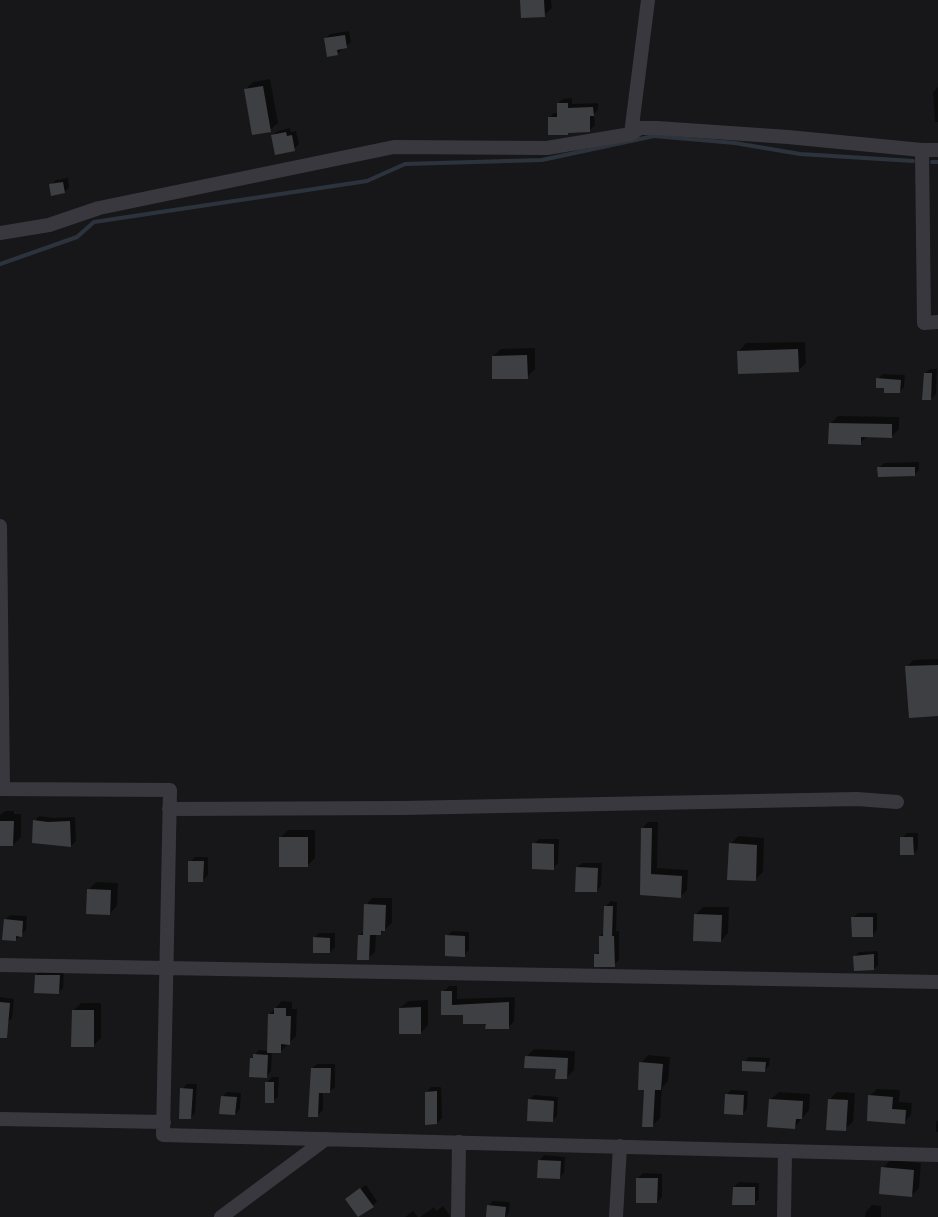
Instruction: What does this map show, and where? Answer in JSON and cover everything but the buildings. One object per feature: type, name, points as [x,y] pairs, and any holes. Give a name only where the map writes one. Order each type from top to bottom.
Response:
[{"type":"street","points":[[631,134],[648,0]]},
{"type":"street","points":[[0,233],[49,225],[99,208],[394,147],[547,148],[631,134],[640,128],[657,128],[788,136],[938,150]]},
{"type":"street","points":[[922,150],[924,323],[938,322]]},
{"type":"street","points":[[0,526],[2,789],[170,790],[164,1135],[938,1155]]},
{"type":"street","points":[[170,809],[402,808],[857,799],[897,802]]},
{"type":"street","points":[[0,965],[938,982]]},
{"type":"street","points":[[0,1119],[164,1122]]},
{"type":"street","points":[[221,1217],[326,1139]]},
{"type":"street","points":[[458,1217],[459,1142]]},
{"type":"street","points":[[616,1217],[620,1146]]},
{"type":"street","points":[[784,1217],[785,1150]]},
{"type":"waterway","points":[[0,264],[77,237],[94,222],[367,181],[405,164],[542,160],[654,136],[735,143],[800,154],[913,161]]},
{"type":"waterway","points":[[932,162],[938,162]]}]
